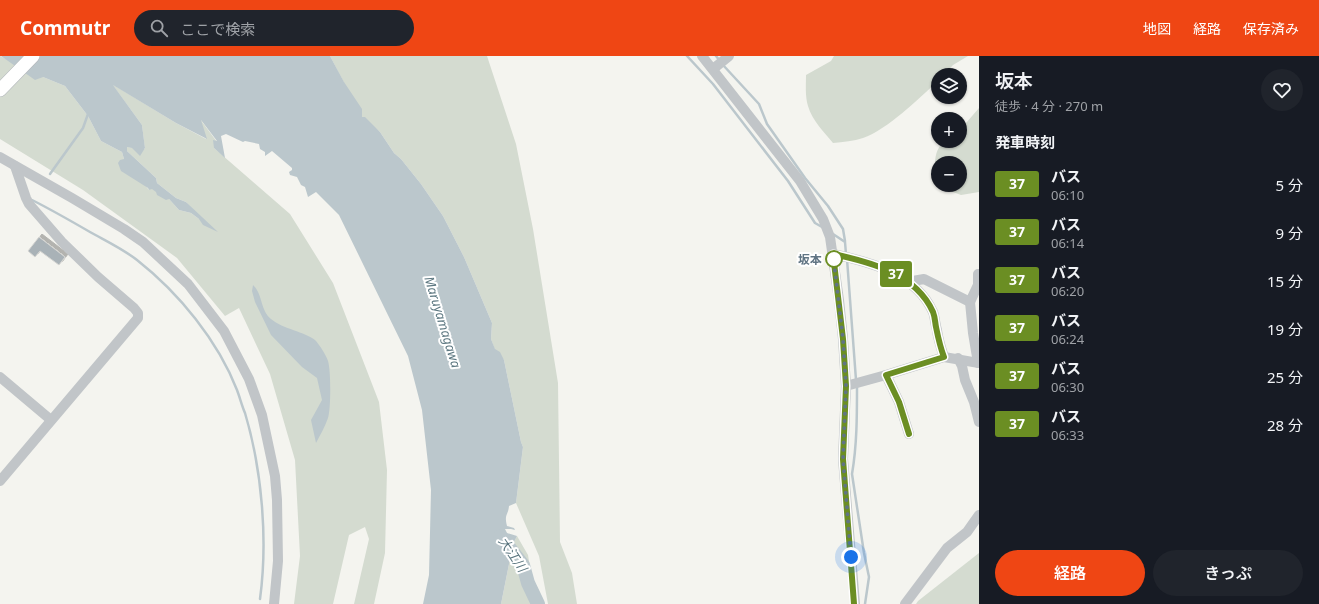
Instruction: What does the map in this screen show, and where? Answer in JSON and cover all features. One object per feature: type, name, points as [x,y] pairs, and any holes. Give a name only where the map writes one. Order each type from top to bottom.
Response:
[{"type":"main road","points":[[0,90],[33,56]]},
{"type":"street","points":[[702,56],[800,181],[822,219],[830,237],[843,339],[846,386],[843,459],[854,604]]},
{"type":"street","points":[[713,69],[729,56]]},
{"type":"street","points":[[0,157],[72,198],[143,242],[188,284],[224,331],[249,379],[262,415],[275,476],[278,561],[274,604]]},
{"type":"street","points":[[0,481],[138,318],[138,313],[134,308],[62,242],[29,204],[15,166]]},
{"type":"street","points":[[833,254],[873,264],[905,278],[907,282],[920,293],[934,314],[939,343],[944,357]]},
{"type":"street","points":[[846,386],[944,357],[958,358],[978,363],[972,333],[970,302],[978,284],[978,274]]},
{"type":"street","points":[[907,282],[924,279],[970,302]]},
{"type":"street","points":[[958,358],[974,402],[979,422]]},
{"type":"street","points":[[886,375],[899,402],[909,434]]},
{"type":"street","points":[[0,377],[51,420]]},
{"type":"street","points":[[905,604],[947,548],[967,532],[979,515]]},
{"type":"shaded area","points":[[0,56],[65,86],[88,116],[101,141],[122,152],[124,159],[149,190],[152,188],[169,199],[179,210],[191,213],[199,219],[197,214],[186,202],[176,198],[157,183],[156,178],[127,151],[127,147],[145,149],[142,125],[112,84],[176,123],[206,139],[200,119],[217,142],[214,148],[290,214],[333,283],[379,402],[387,470],[385,553],[374,604],[354,604],[369,539],[365,527],[349,535],[333,604],[294,604],[300,556],[295,460],[270,374],[239,308],[225,316],[177,258],[83,190],[0,139]]},
{"type":"shaded area","points":[[330,56],[487,56],[516,144],[533,229],[558,383],[560,542],[572,573],[577,604],[548,604],[539,556],[516,503],[523,447],[504,360],[495,350],[491,339],[492,323],[464,257],[443,216],[421,184],[401,159],[394,153],[380,132],[362,117]]},
{"type":"shaded area","points":[[834,56],[968,56],[950,68],[931,68],[931,87],[902,113],[882,128],[863,138],[833,143],[812,116],[806,98],[806,75],[831,61]]},
{"type":"shaded area","points":[[979,108],[979,192],[961,195],[953,192],[967,192],[967,156],[936,156],[939,148],[967,148],[967,122]]},
{"type":"shaded area","points":[[517,536],[528,555],[531,574],[545,604],[501,604],[513,544]]},
{"type":"shaded area","points":[[979,553],[979,604],[916,604],[918,601]]},
{"type":"water","name":"Maruyamagawa","points":[[1,56],[330,56],[344,82],[362,109],[362,117],[365,117],[380,132],[394,153],[401,159],[421,184],[443,216],[464,257],[492,323],[491,339],[495,349],[500,352],[504,360],[523,447],[516,503],[509,506],[506,517],[507,526],[514,528],[515,530],[505,529],[507,533],[517,536],[513,544],[501,604],[423,604],[429,575],[431,490],[422,410],[408,356],[339,215],[316,192],[308,197],[305,187],[301,185],[297,177],[290,175],[289,172],[292,168],[272,151],[265,156],[265,152],[260,149],[259,144],[245,141],[243,142],[226,134],[221,136],[225,158],[214,148],[213,140],[217,141],[201,120],[207,139],[176,123],[113,85],[142,125],[145,148],[140,156],[132,148],[127,147],[127,151],[156,178],[157,183],[176,198],[186,202],[218,232],[203,225],[199,219],[191,213],[179,210],[169,199],[166,200],[157,195],[152,189],[149,190],[121,171],[118,163],[120,160],[124,159],[122,152],[101,141],[88,116],[65,86],[43,77],[35,80]]},
{"type":"water","points":[[253,285],[267,315],[271,319],[311,337],[315,340],[327,359],[330,381],[329,413],[316,443],[311,420],[322,400],[317,378],[302,367],[271,335],[255,302],[252,291]]},
{"type":"building","points":[[39,237],[65,257],[59,265],[40,251],[35,257],[28,251]]},
{"type":"waterway","points":[[687,56],[713,84],[788,181],[815,223],[822,227]]},
{"type":"waterway","points":[[716,56],[720,61]]},
{"type":"waterway","points":[[723,65],[759,104],[767,124],[805,178],[828,206],[843,229],[845,241]]},
{"type":"waterway","points":[[50,174],[83,128],[88,114]]},
{"type":"waterway","points":[[32,200],[126,252],[153,273],[168,287],[196,319],[219,354],[238,393],[245,413],[256,458],[262,505],[263,529],[260,599]]},
{"type":"waterway","points":[[833,234],[845,242],[846,254]]},
{"type":"waterway","points":[[847,259],[856,380]]},
{"type":"waterway","points":[[857,387],[856,441],[852,474],[869,577],[865,604]]},
{"type":"waterway","name":"大江川","points":[[500,536],[523,565],[528,583],[538,604]]},
{"type":"bus line","name":"37","points":[[854,604],[843,459],[846,386],[843,339],[833,254],[873,264],[905,278],[907,282],[920,293],[934,314],[939,343],[944,357],[886,375],[899,402],[909,434]]},
{"type":"place","name":"坂本","points":[[834,259]]},
{"type":"route","points":[[834,259],[833,254],[843,339],[846,386],[843,459],[851,557]]}]
